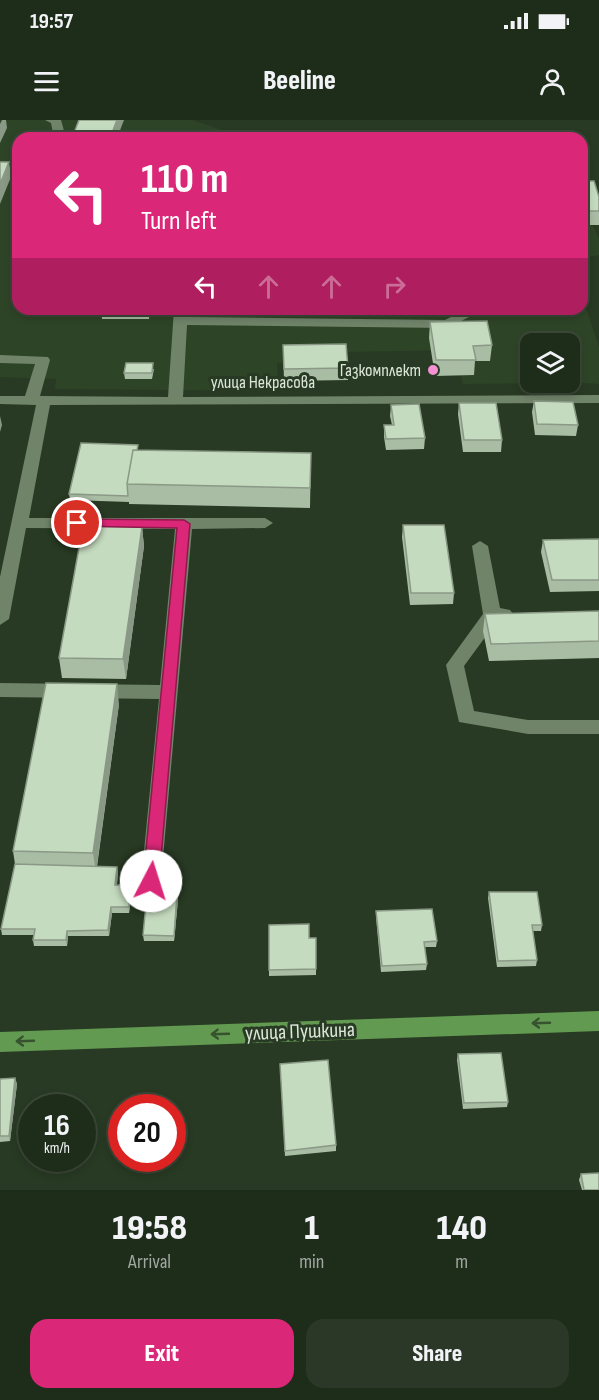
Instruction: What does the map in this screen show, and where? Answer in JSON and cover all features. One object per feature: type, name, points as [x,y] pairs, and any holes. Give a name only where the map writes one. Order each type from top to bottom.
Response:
[{"type":"main road","name":"улица Пушкина","points":[[0,1042],[599,1021]]},
{"type":"street","points":[[51,120],[56,121],[60,132]]},
{"type":"street","points":[[174,402],[178,389],[181,315],[447,324],[466,315]]},
{"type":"street","points":[[0,359],[43,360],[20,522],[0,619]]},
{"type":"street","name":"улица Некрасова","points":[[0,400],[174,402],[599,399]]},
{"type":"street","points":[[20,522],[266,523]]},
{"type":"street","points":[[151,881],[184,524]]},
{"type":"street","points":[[480,546],[492,615],[455,665],[466,717],[528,726],[599,727]]},
{"type":"street","points":[[492,615],[516,614]]},
{"type":"street","points":[[0,690],[169,692]]},
{"type":"shaded area","points":[[0,120],[192,120],[227,132],[12,132],[12,315],[588,314],[599,347],[599,384],[580,383],[580,333],[520,333],[520,383],[463,384],[456,350],[344,352],[345,362],[277,363],[278,391],[55,389],[56,379],[0,377]]},
{"type":"shaded area","points":[[588,215],[599,239],[599,255],[588,257]]},
{"type":"building","points":[[79,120],[117,120],[112,132],[74,132]]},
{"type":"building","points":[[0,162],[9,162],[0,184]]},
{"type":"building","points":[[588,181],[594,181],[599,197],[599,211],[588,211]]},
{"type":"building","points":[[487,321],[492,345],[473,346],[476,360],[436,360],[430,322]]},
{"type":"building","points":[[346,344],[348,368],[284,369],[283,345]]},
{"type":"building","points":[[126,363],[153,363],[152,373],[124,373]]},
{"type":"building","points":[[534,401],[573,402],[578,425],[537,424]]},
{"type":"building","points":[[459,403],[496,403],[502,440],[464,440]]},
{"type":"building","points":[[419,404],[425,438],[386,439],[384,425],[394,425],[391,405]]},
{"type":"building","points":[[81,443],[138,445],[137,450],[133,450],[127,484],[128,496],[69,494]]},
{"type":"building","points":[[133,450],[311,453],[310,488],[127,484]]},
{"type":"building","points":[[403,525],[444,525],[454,593],[411,593]]},
{"type":"building","points":[[83,526],[142,527],[123,659],[59,658]]},
{"type":"building","points":[[599,539],[599,580],[552,580],[543,540]]},
{"type":"building","points":[[599,611],[599,641],[491,644],[485,614]]},
{"type":"building","points":[[46,683],[117,684],[93,853],[13,851]]},
{"type":"building","points":[[15,864],[117,867],[115,885],[131,885],[129,907],[111,907],[108,930],[67,931],[66,940],[33,940],[35,929],[1,929]]},
{"type":"building","points":[[489,892],[537,892],[542,925],[532,925],[537,960],[498,961]]},
{"type":"building","points":[[147,894],[177,894],[174,936],[143,935]]},
{"type":"building","points":[[432,909],[437,941],[424,942],[427,964],[382,966],[376,911]]},
{"type":"building","points":[[309,924],[309,938],[316,938],[316,969],[269,970],[269,925]]},
{"type":"building","points":[[501,1053],[508,1102],[464,1103],[458,1054]]},
{"type":"building","points":[[328,1060],[336,1145],[285,1151],[280,1064]]},
{"type":"building","points":[[15,1078],[9,1136],[0,1136],[0,1079]]},
{"type":"building","points":[[599,1173],[599,1190],[584,1190],[581,1174]]},
{"type":"place","name":"Газкомплект","points":[[433,370]]},
{"type":"route","points":[[77,523],[184,524],[151,881]]}]
